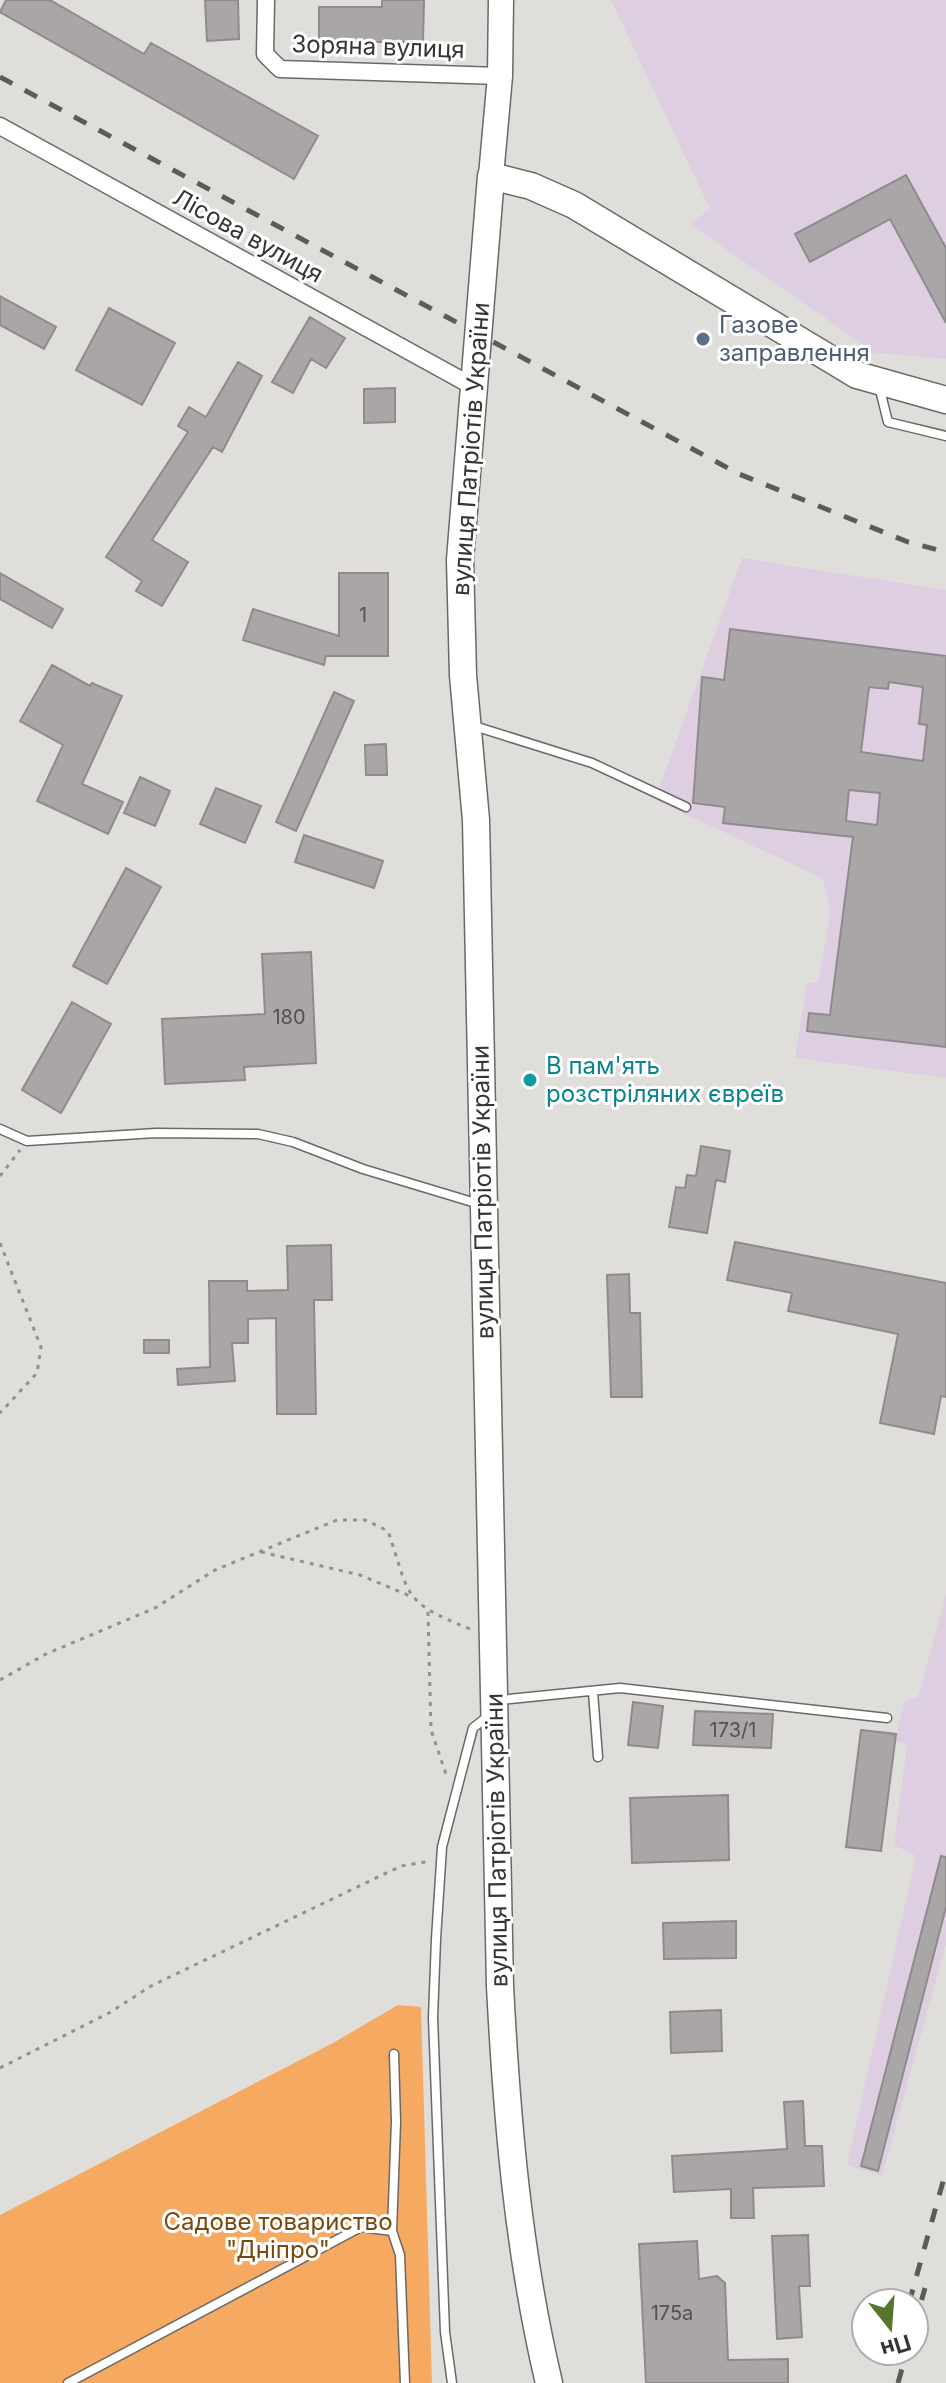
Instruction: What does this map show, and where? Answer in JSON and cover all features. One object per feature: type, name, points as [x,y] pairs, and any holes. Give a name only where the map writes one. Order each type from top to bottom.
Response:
[{"type":"main road","name":"вулиця Патріотів України","points":[[501,0],[500,76],[460,560],[467,723],[476,820],[500,1986],[508,2126],[519,2235],[549,2383]]},
{"type":"main road","points":[[491,176],[531,186],[574,205],[857,375],[946,400]]},
{"type":"street","name":"Зоряна вулиця","points":[[266,0],[265,54],[280,69],[500,76]]},
{"type":"street","name":"Лісова вулиця","points":[[0,126],[474,387]]},
{"type":"lane","points":[[877,382],[888,422],[946,436]]},
{"type":"lane","points":[[467,723],[592,763],[686,807]]},
{"type":"lane","points":[[0,1129],[27,1141],[156,1133],[258,1134],[293,1142],[363,1169],[484,1206]]},
{"type":"lane","points":[[452,2383],[445,2332],[433,2018],[442,1859],[473,1728],[494,1706],[620,1688],[887,1718]]},
{"type":"lane","points":[[593,1692],[598,1757]]},
{"type":"lane","points":[[394,2054],[396,2122],[392,2231],[400,2255],[405,2383]]},
{"type":"lane","points":[[68,2383],[361,2227],[392,2231]]},
{"type":"path","points":[[0,1176],[27,1141]]},
{"type":"path","points":[[0,1243],[41,1347],[37,1373],[0,1413]]},
{"type":"path","points":[[0,1680],[46,1654],[155,1608],[215,1570],[337,1520],[365,1520],[388,1531],[410,1596]]},
{"type":"path","points":[[259,1552],[360,1575],[410,1596],[428,1612],[493,1638]]},
{"type":"path","points":[[428,1612],[431,1730],[440,1762],[456,1795]]},
{"type":"path","points":[[0,2068],[109,2013],[151,1986],[401,1866],[442,1859]]},
{"type":"shaded area","points":[[611,0],[946,0],[946,359],[875,353],[690,224],[710,209]]},
{"type":"shaded area","points":[[742,558],[946,590],[946,1078],[795,1058],[807,983],[818,982],[831,911],[822,878],[655,800]]},
{"type":"shaded area","points":[[946,1595],[946,1944],[882,2176],[847,2165],[916,1856],[894,1845],[907,1745],[895,1741],[904,1702],[918,1697]]},
{"type":"green space","name":"Садове товариство \"Дніпро\"","points":[[398,2005],[421,2007],[432,2383],[0,2383],[0,2215],[333,2043]]},
{"type":"building","points":[[6,0],[50,0],[144,54],[151,43],[318,136],[294,179],[0,12]]},
{"type":"building","points":[[205,0],[238,0],[239,39],[207,41]]},
{"type":"building","points":[[382,0],[424,0],[423,42],[319,42],[319,7],[382,7]]},
{"type":"building","points":[[906,175],[946,248],[946,323],[890,219],[810,262],[795,234]]},
{"type":"building","points":[[0,296],[56,327],[44,349],[0,325]]},
{"type":"building","points":[[109,308],[175,343],[142,405],[76,370]]},
{"type":"building","points":[[310,317],[345,338],[326,368],[311,359],[293,393],[272,382]]},
{"type":"building","points":[[238,362],[262,376],[222,452],[213,447],[152,540],[188,562],[162,606],[136,591],[142,581],[106,557],[188,432],[178,426],[189,407],[206,417]]},
{"type":"building","points":[[395,388],[395,422],[364,423],[364,389]]},
{"type":"building","points":[[0,573],[63,609],[52,628],[0,599]]},
{"type":"building","points":[[339,573],[388,573],[388,656],[326,656],[324,665],[243,640],[253,609],[339,636]]},
{"type":"building","points":[[730,629],[946,656],[946,1047],[807,1031],[809,1013],[830,1015],[853,837],[723,823],[725,807],[693,803],[702,677],[724,680]],"holes":[[[889,682],[923,687],[919,724],[927,725],[923,761],[861,752],[869,687],[888,689]],[[849,790],[880,793],[877,825],[846,821]]]},
{"type":"building","points":[[52,665],[90,686],[92,683],[122,696],[82,784],[123,802],[108,834],[37,801],[63,745],[20,721]]},
{"type":"building","points":[[334,692],[354,701],[296,831],[276,822]]},
{"type":"building","points":[[386,744],[387,775],[366,775],[365,745]]},
{"type":"building","points":[[140,777],[170,791],[155,826],[124,813]]},
{"type":"building","points":[[216,788],[261,806],[245,843],[200,824]]},
{"type":"building","points":[[304,835],[383,861],[374,888],[295,862]]},
{"type":"building","points":[[126,868],[161,887],[107,984],[73,966]]},
{"type":"building","points":[[311,952],[316,1063],[244,1067],[245,1080],[165,1084],[162,1019],[265,1014],[262,954]]},
{"type":"building","points":[[72,1002],[111,1024],[61,1113],[22,1090]]},
{"type":"building","points":[[701,1146],[730,1151],[725,1182],[716,1180],[707,1233],[669,1227],[676,1187],[685,1188],[687,1175],[696,1176]]},
{"type":"building","points":[[735,1242],[946,1283],[946,1397],[941,1396],[934,1434],[880,1423],[898,1334],[788,1311],[792,1293],[727,1280]]},
{"type":"building","points":[[331,1245],[332,1300],[314,1300],[316,1414],[277,1414],[276,1318],[248,1319],[248,1343],[232,1343],[235,1381],[178,1385],[177,1369],[210,1367],[209,1281],[247,1281],[247,1291],[288,1290],[287,1246]]},
{"type":"building","points":[[629,1274],[630,1313],[640,1313],[642,1397],[611,1397],[607,1275]]},
{"type":"building","points":[[144,1340],[169,1340],[169,1353],[144,1353]]},
{"type":"building","points":[[633,1702],[663,1706],[658,1748],[628,1745]]},
{"type":"building","points":[[695,1711],[773,1714],[771,1748],[693,1745]]},
{"type":"building","points":[[861,1730],[896,1734],[881,1851],[846,1847]]},
{"type":"building","points":[[728,1795],[729,1860],[632,1863],[630,1798]]},
{"type":"building","points":[[941,1856],[946,1857],[946,1907],[878,2171],[861,2166]]},
{"type":"building","points":[[736,1921],[736,1958],[664,1959],[663,1923]]},
{"type":"building","points":[[721,2010],[722,2051],[671,2053],[670,2012]]},
{"type":"building","points":[[803,2101],[805,2146],[822,2146],[824,2186],[753,2188],[754,2218],[731,2218],[731,2189],[674,2192],[672,2156],[787,2149],[784,2102]]},
{"type":"building","points":[[808,2235],[810,2286],[799,2286],[802,2337],[777,2339],[772,2236]]},
{"type":"building","points":[[697,2241],[699,2279],[717,2276],[725,2283],[728,2360],[788,2359],[788,2383],[646,2383],[639,2244]]},
{"type":"railway","points":[[0,77],[739,474],[908,542],[946,552]]},
{"type":"railway","points":[[913,2287],[946,2171]]},
{"type":"railway","points":[[898,2383],[902,2367]]},
{"type":"place","name":"Газове заправлення","points":[[703,339]]},
{"type":"place","name":"В пам'ять розстріляних євреїв","points":[[530,1080]]}]
